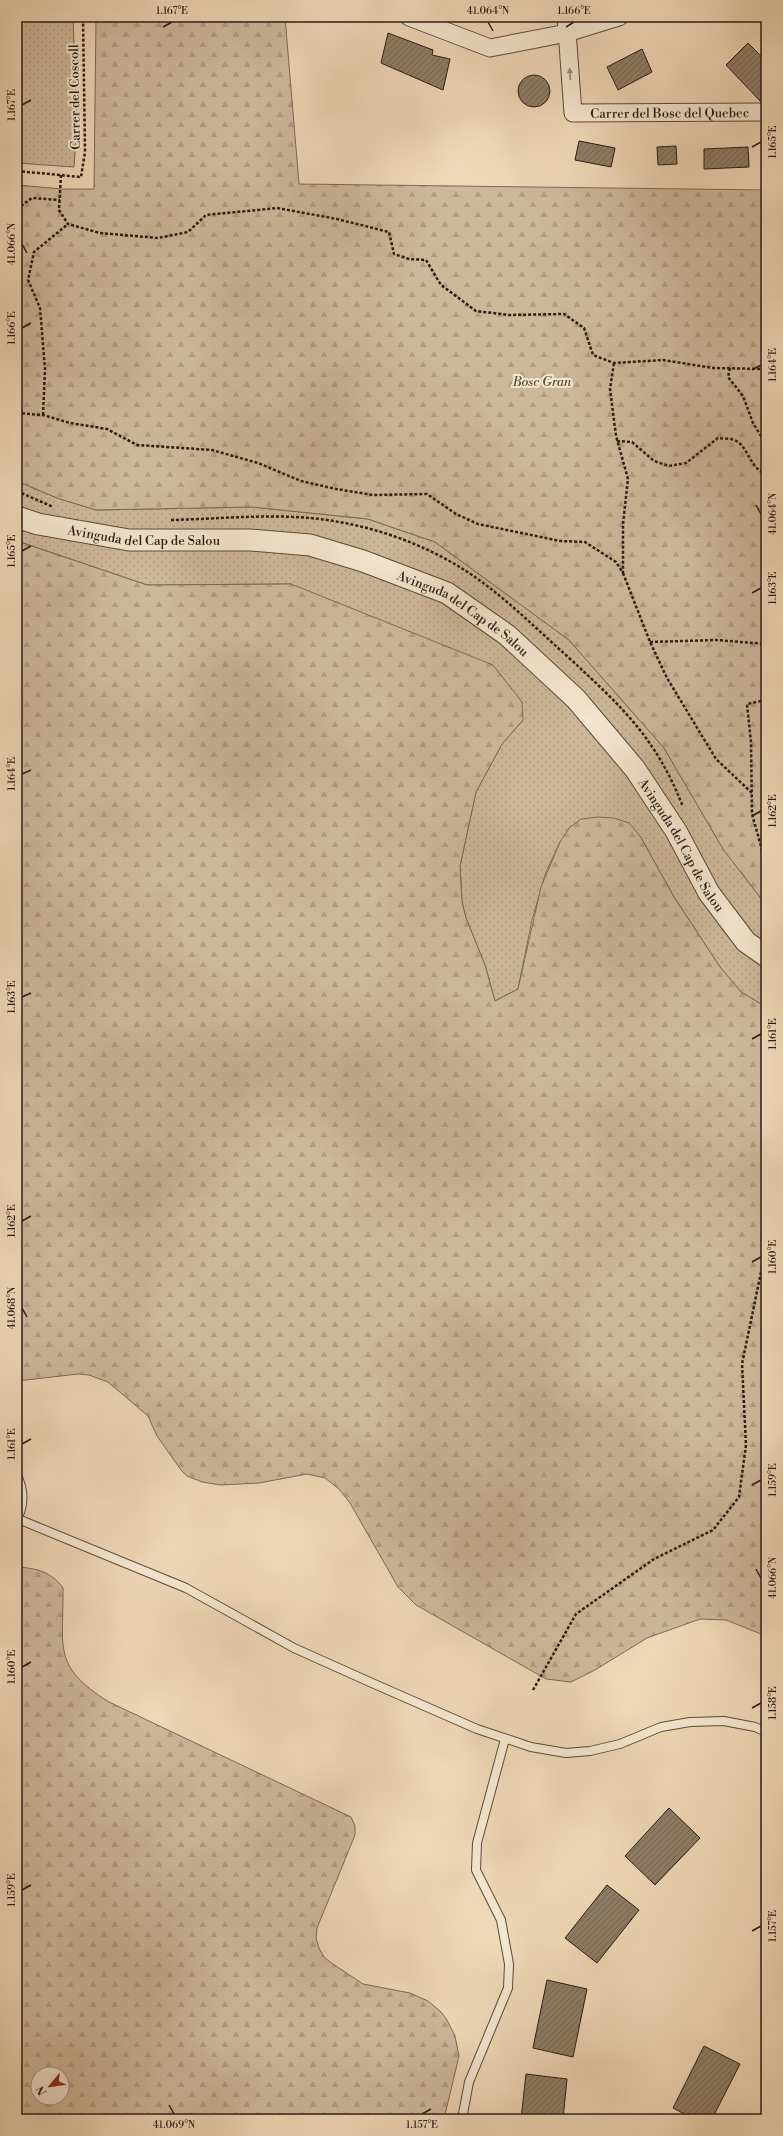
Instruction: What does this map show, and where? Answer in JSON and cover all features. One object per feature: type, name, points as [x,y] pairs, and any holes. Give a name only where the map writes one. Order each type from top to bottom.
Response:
[{"type":"street","points":[[414,18],[490,48],[566,25],[619,17]]},
{"type":"street","name":"Carrer del Bosc del Quebec","points":[[566,25],[573,113],[766,112]]},
{"type":"street","name":"Avinguda del Cap de Salou","points":[[17,517],[38,524],[129,540],[250,540],[310,545],[363,562],[447,593],[507,635],[576,699],[635,769],[676,831],[709,893],[746,942],[766,956]]},
{"type":"lane","points":[[17,1475],[23,1496],[22,1507],[17,1519],[186,1588],[294,1648],[477,1729],[531,1747],[566,1753],[590,1751],[620,1744],[661,1727],[690,1722],[724,1721],[755,1727],[766,1732]]},
{"type":"lane","points":[[462,2119],[469,2082],[508,1988],[509,1964],[501,1920],[476,1870],[477,1843],[505,1738]]},
{"type":"path","name":"Carrer del Coscoll","points":[[62,175],[81,177],[85,152],[83,17]]},
{"type":"path","points":[[17,171],[62,175],[59,210],[68,224],[100,233],[158,238],[188,232],[206,215],[277,208],[337,219],[389,232],[394,254],[409,260],[426,260],[441,285],[476,311],[509,315],[564,314],[584,328],[593,355],[614,363],[663,360],[713,368],[766,369]]},
{"type":"path","points":[[17,209],[32,198],[60,200]]},
{"type":"path","points":[[43,415],[45,369],[40,308],[28,280],[34,252],[68,224]]},
{"type":"path","points":[[614,363],[610,389],[617,441],[628,479],[623,524],[623,573]]},
{"type":"path","points":[[730,368],[728,377],[743,396],[753,423],[766,444]]},
{"type":"path","points":[[17,413],[43,415],[70,423],[107,430],[137,445],[212,450],[258,463],[301,481],[336,489],[373,495],[427,494],[456,514],[478,524],[560,542],[585,542],[616,562],[623,573],[650,642],[667,678],[716,759],[752,792]]},
{"type":"path","points":[[617,441],[632,442],[654,462],[670,466],[686,463],[718,438],[735,440],[743,446],[751,463],[766,475]]},
{"type":"path","points":[[17,491],[56,508]]},
{"type":"path","points":[[164,520],[278,517],[310,518],[344,523],[384,533],[429,551],[460,567],[491,588],[631,717],[660,756],[685,812]]},
{"type":"path","points":[[650,642],[716,640],[766,644]]},
{"type":"path","points":[[766,700],[747,704],[751,742],[752,814],[766,864]]},
{"type":"path","points":[[533,1690],[576,1614],[654,1559],[713,1530],[739,1497],[746,1445],[742,1364],[766,1248]]},
{"type":"green space","points":[[17,17],[73,17],[77,126],[74,167],[17,163]]},
{"type":"green space","name":"Bosc Gran","points":[[96,17],[285,17],[299,184],[766,190],[766,905],[723,849],[664,748],[569,640],[435,542],[368,519],[252,507],[96,510],[57,498],[17,481],[17,185],[62,189],[94,189]]},
{"type":"green space","points":[[17,481],[57,498],[96,510],[252,507],[368,519],[435,542],[569,640],[664,748],[723,849],[766,905],[766,1007],[741,992],[720,967],[674,897],[640,836],[560,842],[546,872],[532,920],[518,989],[495,1001],[485,965],[466,918],[462,902],[460,866],[476,792],[502,744],[523,720],[291,584],[147,585],[17,541]]},
{"type":"green space","points":[[17,541],[147,585],[291,584],[493,665],[522,702],[523,720],[502,744],[476,792],[460,866],[462,902],[466,918],[485,965],[495,1001],[518,989],[541,887],[560,842],[569,828],[581,819],[598,817],[614,818],[629,823],[640,836],[674,897],[720,967],[741,992],[766,1007],[766,1636],[726,1620],[700,1619],[647,1638],[595,1670],[571,1682],[546,1679],[416,1605],[398,1587],[350,1503],[339,1489],[325,1478],[307,1474],[259,1483],[221,1485],[202,1482],[187,1476],[181,1470],[157,1436],[148,1416],[108,1382],[89,1375],[78,1374],[17,1381]]},
{"type":"green space","points":[[17,1567],[31,1568],[43,1572],[54,1578],[63,1588],[62,1626],[65,1654],[69,1666],[77,1677],[90,1689],[109,1702],[351,1817],[355,1826],[355,1835],[317,1928],[316,1938],[319,1948],[324,1957],[330,1962],[363,1984],[410,1993],[428,2001],[441,2012],[447,2020],[455,2036],[459,2056],[444,2119],[17,2119]]},
{"type":"building","points":[[388,33],[433,50],[432,55],[450,59],[443,90],[381,63]]},
{"type":"building","points":[[748,43],[766,61],[766,102],[761,102],[726,65]]},
{"type":"building","points":[[642,49],[652,72],[618,90],[607,67]]},
{"type":"building","points":[[534,75],[540,76],[547,82],[550,91],[549,97],[543,104],[534,107],[528,106],[521,100],[518,91],[519,85],[525,78]]},
{"type":"building","points":[[579,141],[615,148],[611,167],[575,160]]},
{"type":"building","points":[[676,146],[677,164],[658,165],[657,147]]},
{"type":"building","points":[[748,147],[749,167],[704,169],[704,149]]},
{"type":"building","points":[[669,1808],[700,1838],[655,1885],[625,1856]]},
{"type":"building","points":[[607,1885],[639,1910],[597,1963],[565,1938]]},
{"type":"building","points":[[547,1980],[587,1989],[573,2057],[533,2048]]},
{"type":"building","points":[[704,2046],[740,2064],[712,2119],[694,2119],[673,2108]]},
{"type":"building","points":[[526,2074],[567,2079],[563,2119],[521,2119]]}]
